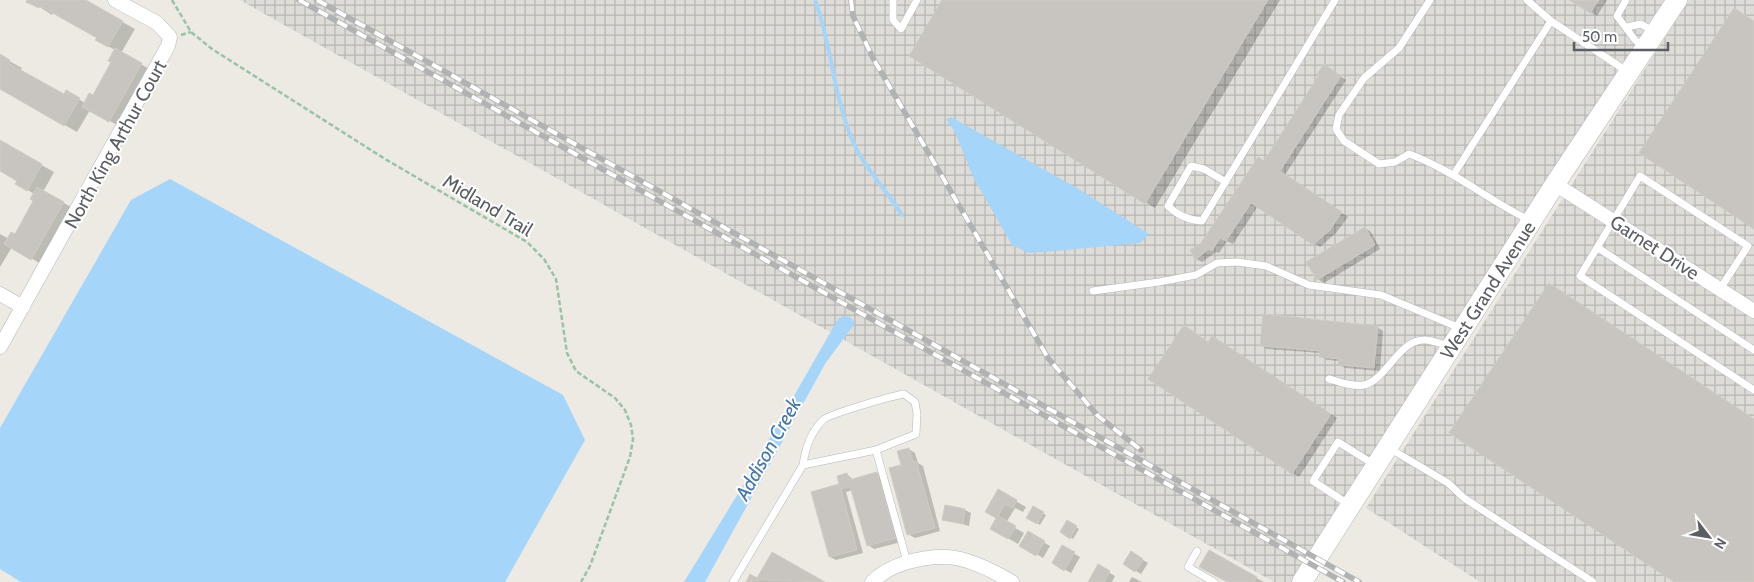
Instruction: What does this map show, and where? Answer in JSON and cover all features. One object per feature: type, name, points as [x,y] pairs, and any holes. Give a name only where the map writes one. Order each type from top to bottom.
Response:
[{"type":"main road","name":"West Grand Avenue","points":[[1302,582],[1555,184],[1677,0]]},
{"type":"street","name":"North King Arthur Court","points":[[0,347],[168,46],[170,37],[164,29],[116,0]]},
{"type":"street","name":"Garnet Drive","points":[[1555,184],[1754,311]]},
{"type":"street","points":[[0,294],[23,307]]},
{"type":"street","points":[[872,582],[877,577],[907,562],[948,557],[991,570],[1012,582]]},
{"type":"lane","points":[[892,0],[892,20],[901,29],[916,0]]},
{"type":"lane","points":[[1226,182],[1204,170],[1191,166],[1168,206],[1175,213],[1190,220],[1202,221],[1226,182],[1335,0]]},
{"type":"lane","points":[[1430,0],[1399,48],[1364,78],[1339,115],[1336,129],[1344,141],[1379,164],[1395,162],[1409,154],[1436,164],[1509,210],[1532,221]]},
{"type":"lane","points":[[1527,0],[1551,20],[1629,73]]},
{"type":"lane","points":[[1626,0],[1617,16],[1635,40],[1650,40],[1641,24],[1627,27]]},
{"type":"lane","points":[[1454,174],[1551,20]]},
{"type":"lane","points":[[1720,289],[1748,246],[1640,176],[1580,276],[1754,390]]},
{"type":"lane","points":[[1598,248],[1754,350]]},
{"type":"lane","points":[[1093,291],[1196,275],[1217,262],[1237,262],[1266,266],[1309,285],[1381,295],[1457,338]]},
{"type":"lane","points":[[1329,379],[1349,385],[1363,385],[1376,380],[1403,350],[1415,343],[1425,340],[1457,338]]},
{"type":"lane","points":[[733,582],[803,466],[806,449],[824,420],[891,396],[904,394],[915,402],[917,414],[916,434],[876,450],[803,466]]},
{"type":"lane","points":[[1351,505],[1313,482],[1338,442],[1376,466]]},
{"type":"lane","points":[[1388,448],[1448,483],[1464,498],[1593,582]]},
{"type":"lane","points":[[876,450],[907,562]]},
{"type":"lane","points":[[1197,551],[1188,567],[1214,582]]},
{"type":"path","name":"Midland Trail","points":[[172,0],[191,32],[212,49],[410,175],[527,242],[544,259],[556,279],[567,353],[576,371],[615,398],[625,410],[631,425],[633,439],[630,457],[590,566],[581,582]]},
{"type":"shaded area","points":[[240,0],[1678,0],[1297,582],[1274,582]]},
{"type":"shaded area","points":[[1689,0],[1754,0],[1754,582],[1480,582],[1366,508]]},
{"type":"water","points":[[951,117],[1077,188],[1149,234],[1140,243],[1044,252],[1028,253],[1012,245],[973,177],[955,132],[946,119]]},
{"type":"water","points":[[170,179],[563,395],[585,440],[505,582],[21,582],[0,569],[0,428],[131,200]]},
{"type":"water","points":[[843,316],[850,317],[855,323],[825,364],[705,582],[684,582],[739,492],[838,319]]},
{"type":"building","points":[[27,0],[86,0],[123,21],[108,47],[95,40],[97,38],[40,6],[39,8],[26,2]]},
{"type":"building","points":[[942,0],[1268,0],[1145,204],[909,56]]},
{"type":"building","points":[[1569,0],[1599,0],[1590,13]]},
{"type":"building","points":[[1734,8],[1754,21],[1754,229],[1639,153]]},
{"type":"building","points":[[115,48],[142,63],[109,122],[82,107],[89,93],[93,95],[111,62],[108,61]]},
{"type":"building","points":[[0,54],[10,60],[8,63],[64,94],[66,90],[80,98],[64,126],[0,89]]},
{"type":"building","points":[[1324,64],[1341,76],[1280,171],[1342,212],[1330,230],[1313,245],[1251,203],[1226,241],[1220,238],[1212,251],[1209,249],[1195,260],[1190,250],[1201,243],[1258,157],[1264,161],[1319,75],[1317,74]]},
{"type":"building","points":[[0,140],[42,164],[27,191],[15,184],[17,181],[0,171]]},
{"type":"building","points":[[37,187],[64,202],[31,260],[4,244],[11,232],[15,234],[33,201],[30,199]]},
{"type":"building","points":[[1365,227],[1375,245],[1317,280],[1306,262]]},
{"type":"building","points":[[1549,283],[1754,419],[1754,582],[1674,582],[1449,433]]},
{"type":"building","points":[[1263,314],[1378,326],[1374,368],[1338,365],[1339,359],[1319,357],[1320,351],[1260,346]]},
{"type":"building","points":[[1184,325],[1208,342],[1212,336],[1331,414],[1292,474],[1148,379]]},
{"type":"building","points":[[909,448],[913,462],[916,461],[935,528],[907,535],[889,468],[901,465],[897,451]]},
{"type":"building","points":[[877,472],[896,538],[867,546],[850,486],[841,489],[857,550],[829,557],[811,492],[839,484],[837,476],[847,473],[849,480]]},
{"type":"building","points":[[998,489],[1017,500],[1013,508],[1005,504],[998,516],[1016,526],[1008,539],[990,529],[996,518],[985,512]]},
{"type":"building","points":[[945,505],[965,509],[963,524],[942,520]]},
{"type":"building","points":[[1033,506],[1044,512],[1037,524],[1026,518]]},
{"type":"building","points":[[1067,520],[1077,526],[1070,539],[1060,532]]},
{"type":"building","points":[[1028,531],[1045,541],[1036,556],[1019,546]]},
{"type":"building","points":[[1062,545],[1075,552],[1064,571],[1052,563]]},
{"type":"building","points":[[1209,550],[1257,577],[1254,582],[1227,582],[1199,567]]},
{"type":"building","points":[[1131,551],[1143,559],[1135,572],[1123,564]]},
{"type":"building","points":[[772,552],[825,582],[761,580],[746,582],[750,574],[757,578]]},
{"type":"building","points":[[1098,564],[1110,571],[1104,582],[1088,582]]},
{"type":"waterway","name":"Addison Creek","points":[[815,0],[850,135],[863,160],[902,215]]},
{"type":"railway","points":[[299,0],[1343,582]]},
{"type":"railway","points":[[317,0],[1359,582]]},
{"type":"railway","points":[[851,0],[853,16],[873,58],[1048,358],[1098,416],[1141,450]]}]
